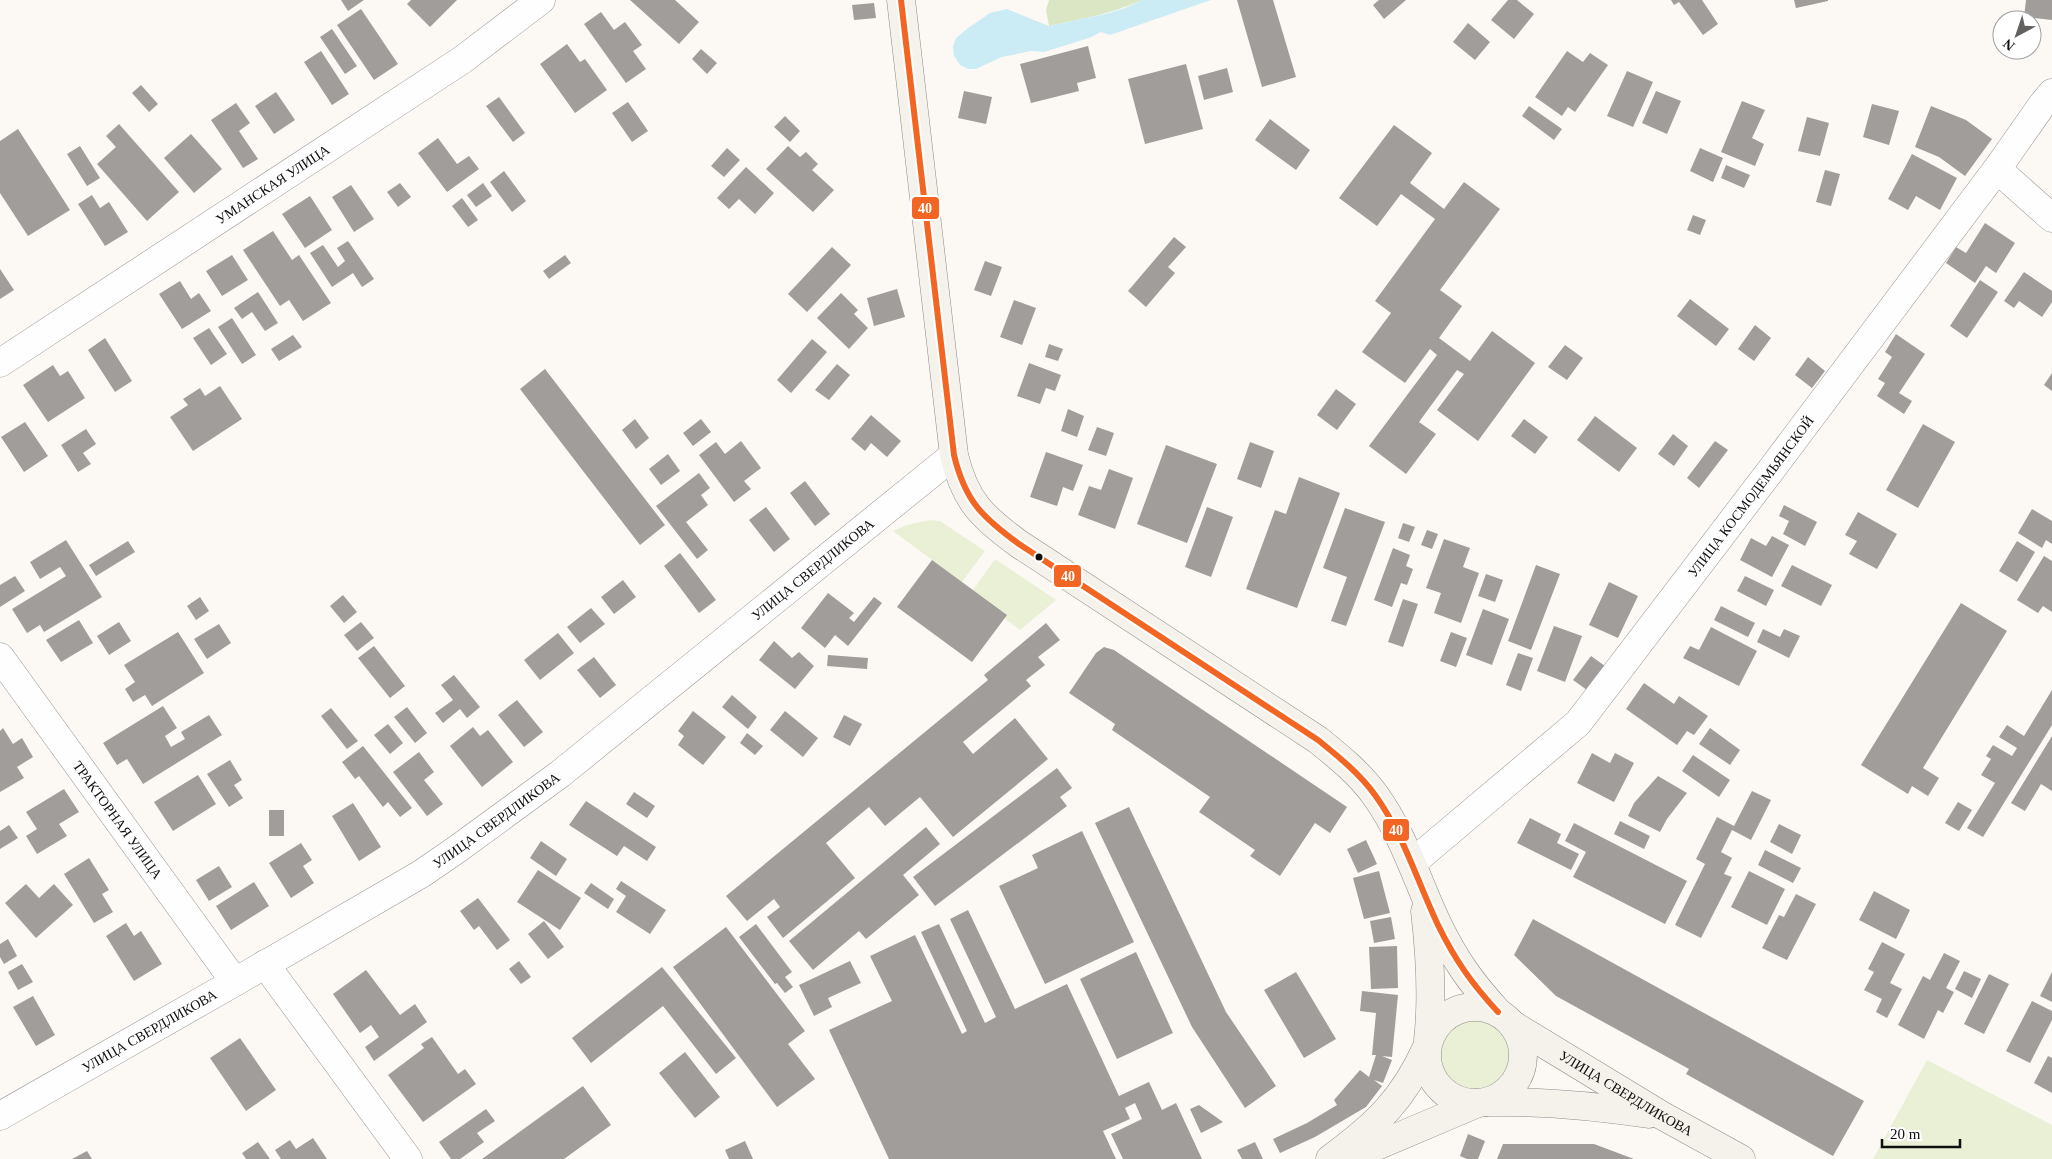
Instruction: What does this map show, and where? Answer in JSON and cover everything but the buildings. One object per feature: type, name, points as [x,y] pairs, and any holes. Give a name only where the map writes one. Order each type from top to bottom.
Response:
[{"type":"street","name":"УМАНСКАЯ УЛИЦА","points":[[0,363],[462,60],[541,0]]},
{"type":"street","points":[[901,0],[954,455]]},
{"type":"street","name":"УЛИЦА КОСМОДЕМЬЯНСКОЙ","points":[[1417,875],[1578,723],[1997,169],[2052,93]]},
{"type":"street","points":[[1997,169],[2052,218]]},
{"type":"street","name":"УЛИЦА СВЕРДЛИКОВА","points":[[0,1116],[235,982],[420,874],[456,850],[529,798],[954,455],[966,493],[999,530],[1318,740],[1355,771],[1375,794],[1389,816],[1452,953],[1472,984],[1505,1018],[1660,1116],[1741,1159]]},
{"type":"street","name":"ТРАКТОРНАЯ УЛИЦА","points":[[0,657],[235,982]]},
{"type":"street","points":[[1417,875],[1431,973],[1431,1014],[1427,1044],[1428,1068],[1436,1085],[1451,1097],[1469,1103],[1537,1102],[1575,1104],[1660,1116]]},
{"type":"street","points":[[265,964],[408,1159]]},
{"type":"street","points":[[1330,1159],[1388,1112],[1410,1080],[1432,1031],[1444,1016],[1461,1008],[1480,1006],[1505,1018],[1521,1042],[1523,1051],[1521,1070],[1512,1086],[1496,1098],[1346,1159]]},
{"type":"green space","points":[[1049,0],[1142,0],[1108,13],[1049,26],[1046,10]]},
{"type":"green space","points":[[930,520],[940,521],[985,551],[962,582],[893,531],[907,525]]},
{"type":"green space","points":[[995,559],[1056,600],[1020,630],[1004,618],[1006,614],[973,590]]},
{"type":"green space","points":[[1480,1019],[1499,1029],[1507,1041],[1509,1055],[1507,1069],[1499,1081],[1487,1089],[1466,1091],[1447,1081],[1439,1069],[1437,1048],[1447,1029],[1459,1021]]},
{"type":"green space","points":[[1927,1060],[2052,1125],[2052,1159],[1873,1159]]},
{"type":"water","points":[[1142,0],[1211,0],[1110,35],[1101,32],[1089,38],[1044,52],[1031,51],[1002,57],[976,69],[968,69],[960,65],[954,56],[953,46],[956,38],[990,13],[1007,9],[1049,26],[1105,14]]},
{"type":"transit line","name":"40","points":[[901,0],[954,455],[958,471],[970,496],[985,516],[1019,544],[1318,740],[1356,773],[1375,795],[1394,826],[1410,858],[1438,925],[1458,961],[1480,992],[1498,1012]]}]
